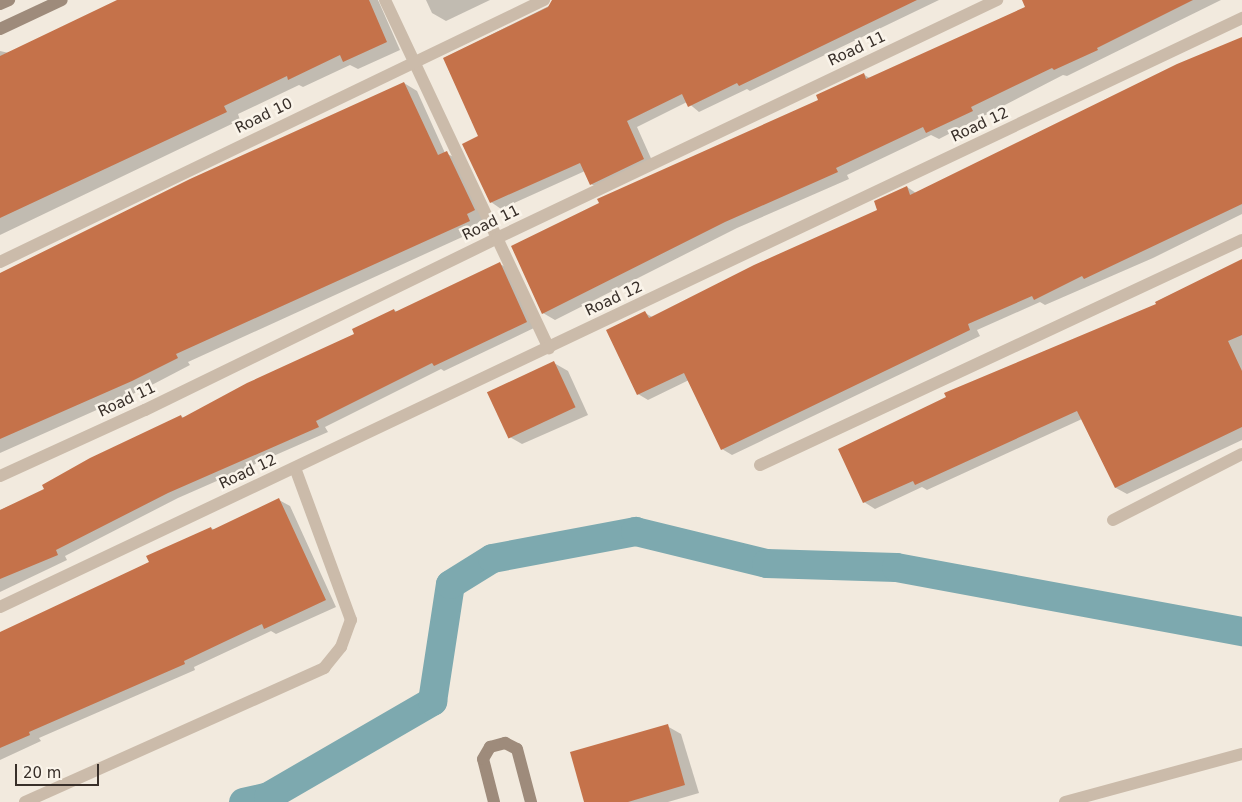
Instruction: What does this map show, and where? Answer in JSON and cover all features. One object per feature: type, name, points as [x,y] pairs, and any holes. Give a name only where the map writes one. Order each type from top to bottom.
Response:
[{"type":"street","points":[[0,4],[9,0]]},
{"type":"street","points":[[0,29],[62,0]]},
{"type":"street","points":[[385,0],[549,348]]},
{"type":"street","name":"Road 10","points":[[0,262],[544,0]]},
{"type":"street","name":"Road 11","points":[[0,476],[145,410],[497,238],[997,0]]},
{"type":"street","name":"Road 12","points":[[0,607],[1242,18]]},
{"type":"street","points":[[760,465],[1242,240]]},
{"type":"street","points":[[1112,520],[1242,454]]},
{"type":"street","points":[[25,802],[324,668],[341,647],[351,620],[295,468]]},
{"type":"street","points":[[494,802],[483,759],[490,747],[505,743],[517,749],[531,802]]},
{"type":"street","points":[[1065,802],[1242,754]]},
{"type":"building","points":[[117,0],[369,0],[387,42],[343,62],[340,55],[288,80],[287,76],[224,106],[227,112],[0,218],[0,56]]},
{"type":"building","points":[[552,0],[917,0],[739,86],[737,83],[688,107],[682,94],[627,121],[644,159],[590,185],[580,163],[490,203],[462,144],[478,136],[443,58],[548,7]]},
{"type":"building","points":[[1022,0],[1193,0],[1097,48],[1098,50],[1054,70],[1052,68],[971,107],[973,111],[926,133],[923,127],[836,168],[838,172],[725,222],[542,314],[511,246],[599,203],[597,199],[818,100],[816,95],[864,73],[866,79],[1025,7]]},
{"type":"building","points":[[1242,37],[1242,204],[1084,279],[1082,276],[1034,300],[1032,296],[968,324],[970,330],[721,450],[684,373],[637,395],[606,330],[645,311],[649,318],[754,265],[877,210],[874,201],[907,186],[910,195],[1177,64]]},
{"type":"building","points":[[404,82],[438,155],[447,151],[475,210],[467,214],[470,221],[176,354],[178,358],[132,381],[0,439],[0,273],[190,179]]},
{"type":"building","points":[[1242,259],[1242,335],[1228,341],[1242,371],[1242,427],[1115,488],[1077,411],[915,485],[913,481],[863,503],[838,449],[946,397],[944,393],[1156,304],[1155,302]]},
{"type":"building","points":[[500,262],[527,322],[434,366],[432,363],[316,421],[319,427],[168,493],[56,550],[58,555],[0,579],[0,510],[44,489],[42,485],[90,458],[181,415],[182,418],[247,383],[354,334],[352,329],[394,309],[395,312]]},
{"type":"building","points":[[554,361],[576,407],[508,438],[487,392]]},
{"type":"building","points":[[279,498],[326,600],[264,629],[262,624],[184,661],[185,664],[29,732],[30,735],[0,748],[0,632],[149,562],[146,556],[211,527],[212,530]]},
{"type":"building","points":[[668,724],[685,785],[628,802],[584,802],[570,752]]},
{"type":"waterway","points":[[243,802],[268,796],[432,701],[450,584],[492,558],[635,531],[766,563],[896,567],[1242,631]]}]
